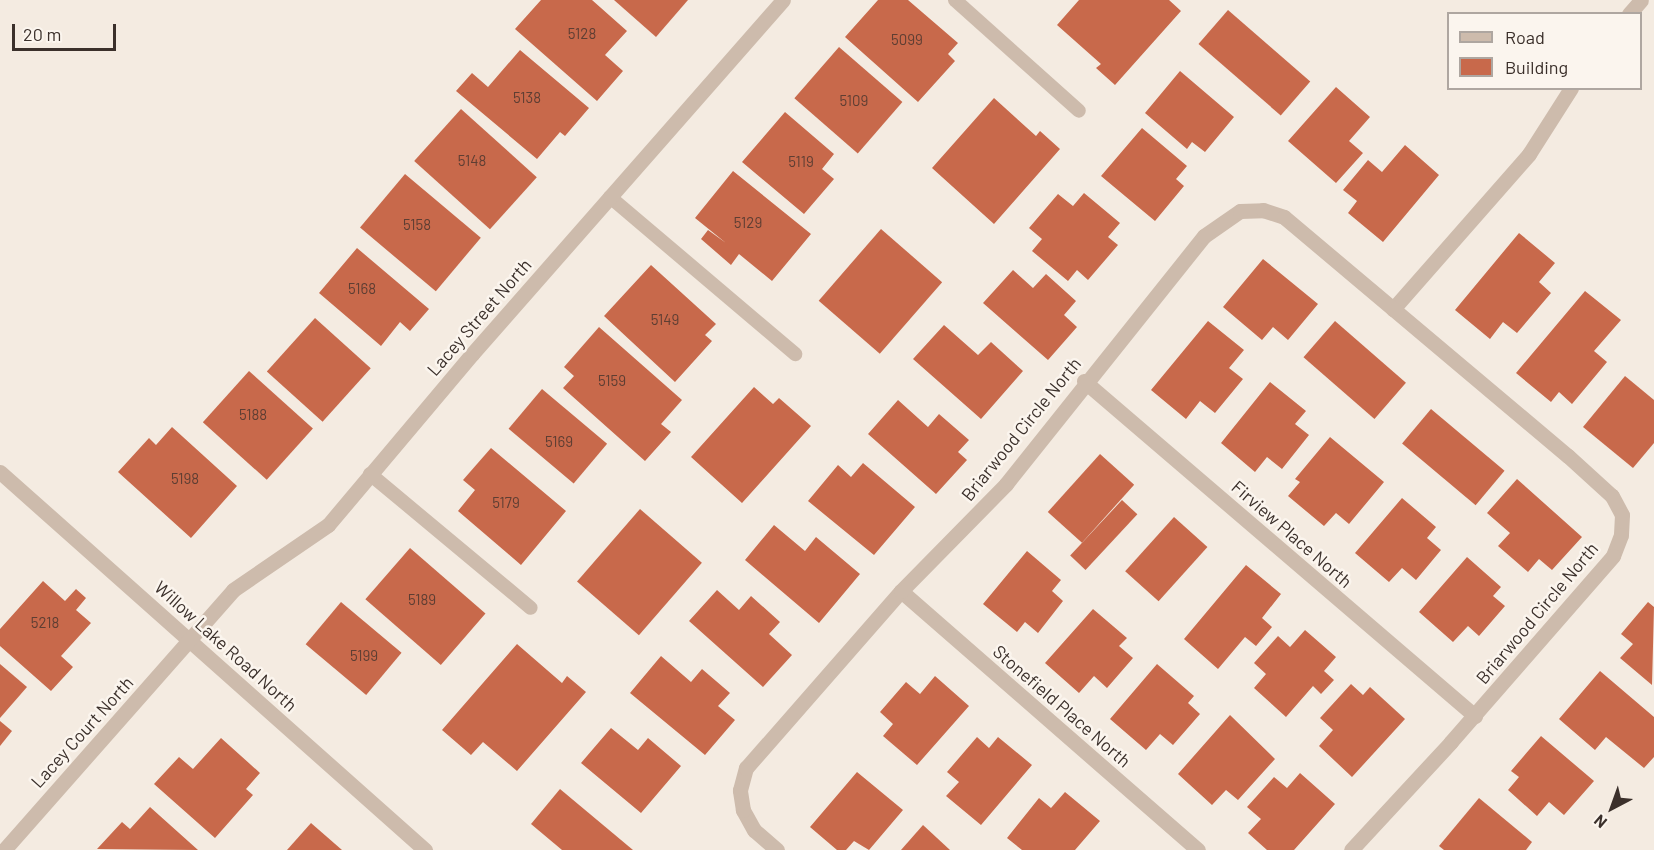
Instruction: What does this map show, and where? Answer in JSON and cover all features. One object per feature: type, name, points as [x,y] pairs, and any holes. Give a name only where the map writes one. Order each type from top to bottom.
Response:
[{"type":"street","name":"Lacey Street North","points":[[190,641],[232,590],[328,525],[783,0]]},
{"type":"street","points":[[1631,12],[1641,0]]},
{"type":"street","points":[[1393,309],[1529,154],[1570,90]]},
{"type":"street","name":"Briarwood Circle North","points":[[777,850],[754,830],[743,810],[740,790],[746,768],[901,591],[1006,484],[1084,381],[1204,236],[1240,211],[1263,210],[1284,216],[1586,472],[1612,496],[1622,515],[1621,535],[1613,556],[1474,716],[1351,850]]},
{"type":"street","name":"Firview Place North","points":[[1084,381],[1474,716]]},
{"type":"street","name":"Willow Lake Road North","points":[[0,472],[425,850]]},
{"type":"street","name":"Stonefield Place North","points":[[901,591],[1198,850]]},
{"type":"street","name":"Lacey Court North","points":[[4,850],[190,641]]},
{"type":"lane","points":[[955,0],[1080,111]]},
{"type":"lane","points":[[610,197],[795,354]]},
{"type":"lane","points":[[370,474],[531,608]]},
{"type":"building","points":[[541,0],[592,0],[627,31],[605,55],[623,71],[597,101],[515,29]]},
{"type":"building","points":[[614,0],[688,0],[656,37]]},
{"type":"building","points":[[878,0],[908,0],[958,43],[948,54],[955,61],[918,102],[845,37]]},
{"type":"building","points":[[1079,0],[1169,0],[1181,11],[1115,85],[1096,68],[1101,64],[1057,25]]},
{"type":"building","points":[[1228,10],[1310,82],[1281,115],[1198,44]]},
{"type":"building","points":[[839,47],[902,102],[858,153],[794,98]]},
{"type":"building","points":[[520,50],[589,108],[565,136],[560,132],[537,159],[456,91],[472,73],[488,87]]},
{"type":"building","points":[[1180,71],[1234,117],[1205,152],[1192,142],[1187,149],[1145,113]]},
{"type":"building","points":[[1336,87],[1370,117],[1349,141],[1363,153],[1336,183],[1288,141]]},
{"type":"building","points":[[994,98],[1036,136],[1040,131],[1060,149],[994,224],[932,168]]},
{"type":"building","points":[[461,109],[537,177],[490,229],[414,161]]},
{"type":"building","points":[[785,112],[834,154],[822,169],[834,179],[804,214],[742,162]]},
{"type":"building","points":[[1142,128],[1187,166],[1176,179],[1184,186],[1155,221],[1101,176]]},
{"type":"building","points":[[1405,145],[1439,175],[1383,242],[1348,213],[1357,201],[1343,190],[1368,160],[1382,172]]},
{"type":"building","points":[[733,171],[811,234],[772,281],[739,254],[731,265],[701,239],[708,230],[726,243],[695,218]]},
{"type":"building","points":[[405,174],[481,238],[436,291],[360,228]]},
{"type":"building","points":[[1084,193],[1120,223],[1108,237],[1118,245],[1088,280],[1077,270],[1068,281],[1032,251],[1042,239],[1029,228],[1058,194],[1073,206]]},
{"type":"building","points":[[881,229],[942,282],[880,354],[819,301]]},
{"type":"building","points":[[1519,233],[1555,263],[1539,282],[1551,293],[1517,333],[1503,322],[1490,339],[1455,310]]},
{"type":"building","points":[[357,248],[429,309],[410,331],[400,322],[381,346],[319,293]]},
{"type":"building","points":[[1263,259],[1318,304],[1288,340],[1273,327],[1262,340],[1223,307]]},
{"type":"building","points":[[651,265],[716,324],[705,335],[712,341],[675,382],[604,316]]},
{"type":"building","points":[[1013,270],[1033,288],[1046,274],[1076,301],[1064,315],[1077,327],[1048,360],[983,303]]},
{"type":"building","points":[[1585,291],[1621,320],[1594,351],[1607,362],[1572,404],[1559,392],[1551,402],[1516,373]]},
{"type":"building","points":[[315,318],[371,368],[323,422],[267,372]]},
{"type":"building","points":[[1208,321],[1244,350],[1229,368],[1243,379],[1215,413],[1200,401],[1186,419],[1151,390]]},
{"type":"building","points":[[1335,321],[1406,383],[1374,419],[1304,357]]},
{"type":"building","points":[[944,325],[978,355],[991,342],[1023,371],[981,419],[913,359]]},
{"type":"building","points":[[599,327],[682,400],[661,424],[671,432],[645,461],[563,388],[574,376],[564,367]]},
{"type":"building","points":[[249,371],[313,429],[267,480],[203,422]]},
{"type":"building","points":[[1625,376],[1654,400],[1654,443],[1633,468],[1583,427]]},
{"type":"building","points":[[1270,382],[1306,411],[1295,424],[1309,435],[1282,469],[1267,457],[1255,472],[1221,443]]},
{"type":"building","points":[[754,387],[773,404],[779,398],[811,426],[742,503],[691,457]]},
{"type":"building","points":[[542,389],[607,444],[574,483],[509,429]]},
{"type":"building","points":[[898,400],[928,427],[939,414],[969,440],[958,452],[967,460],[936,494],[868,434]]},
{"type":"building","points":[[1431,409],[1505,471],[1476,505],[1402,443]]},
{"type":"building","points":[[172,427],[237,486],[191,538],[118,472],[149,438],[156,445]]},
{"type":"building","points":[[1330,437],[1384,482],[1349,524],[1336,513],[1324,526],[1288,496],[1300,482],[1295,479]]},
{"type":"building","points":[[491,448],[566,511],[521,565],[458,511],[475,490],[463,480]]},
{"type":"building","points":[[1100,454],[1134,485],[1082,543],[1048,512]]},
{"type":"building","points":[[863,463],[915,507],[874,555],[808,501],[838,465],[851,477]]},
{"type":"building","points":[[1517,479],[1582,537],[1552,570],[1539,559],[1528,572],[1498,546],[1510,533],[1487,513]]},
{"type":"building","points":[[1402,498],[1436,527],[1427,538],[1441,550],[1416,580],[1402,568],[1389,582],[1355,553]]},
{"type":"building","points":[[1122,500],[1137,514],[1086,570],[1070,556]]},
{"type":"building","points":[[640,509],[702,563],[639,635],[577,581]]},
{"type":"building","points":[[1174,517],[1207,547],[1159,601],[1125,571]]},
{"type":"building","points":[[774,525],[805,551],[816,537],[860,574],[819,623],[745,560]]},
{"type":"building","points":[[410,548],[485,614],[441,665],[365,599]]},
{"type":"building","points":[[1027,551],[1061,580],[1052,591],[1063,601],[1038,633],[1025,622],[1017,632],[983,604]]},
{"type":"building","points":[[1467,557],[1501,587],[1493,596],[1505,606],[1479,636],[1468,626],[1453,642],[1419,612]]},
{"type":"building","points":[[1246,565],[1281,594],[1262,618],[1272,627],[1256,646],[1245,637],[1218,669],[1184,639]]},
{"type":"building","points":[[43,581],[65,601],[76,589],[86,598],[76,610],[91,623],[61,656],[73,667],[51,691],[0,646],[0,629]]},
{"type":"building","points":[[717,590],[739,610],[751,596],[780,622],[769,634],[792,655],[763,687],[689,621]]},
{"type":"building","points":[[341,602],[402,653],[366,695],[306,644]]},
{"type":"building","points":[[1648,602],[1654,607],[1652,685],[1620,658],[1633,644],[1621,634]]},
{"type":"building","points":[[1093,609],[1127,638],[1119,646],[1133,658],[1107,688],[1094,676],[1079,693],[1045,663]]},
{"type":"building","points":[[1305,630],[1336,657],[1324,671],[1334,680],[1321,694],[1313,686],[1286,717],[1254,688],[1266,674],[1254,663],[1278,636],[1290,647]]},
{"type":"building","points":[[517,644],[562,683],[567,676],[586,692],[517,771],[483,742],[471,755],[442,730]]},
{"type":"building","points":[[661,656],[691,682],[702,669],[730,693],[718,706],[735,720],[705,755],[630,693]]},
{"type":"building","points":[[0,664],[27,687],[0,718]]},
{"type":"building","points":[[1157,664],[1194,696],[1188,703],[1200,714],[1173,745],[1160,734],[1146,750],[1110,719]]},
{"type":"building","points":[[1600,671],[1654,717],[1654,757],[1644,768],[1606,737],[1595,750],[1559,719]]},
{"type":"building","points":[[935,676],[969,706],[917,765],[883,736],[893,724],[880,712],[906,682],[920,694]]},
{"type":"building","points":[[1351,684],[1363,695],[1370,687],[1405,719],[1352,777],[1319,746],[1333,730],[1320,718]]},
{"type":"building","points":[[1230,715],[1275,759],[1238,800],[1226,790],[1212,805],[1178,774]]},
{"type":"building","points":[[0,721],[12,731],[0,746]]},
{"type":"building","points":[[611,728],[638,750],[648,738],[681,766],[641,813],[581,763]]},
{"type":"building","points":[[1541,736],[1594,781],[1564,815],[1549,802],[1537,816],[1508,790],[1519,777],[1511,771]]},
{"type":"building","points":[[977,737],[989,748],[998,737],[1032,765],[981,825],[946,796],[959,782],[947,772]]},
{"type":"building","points":[[221,738],[260,773],[246,789],[253,795],[215,838],[154,784],[179,757],[193,769]]},
{"type":"building","points":[[857,772],[903,810],[869,850],[854,841],[846,850],[837,850],[810,827]]},
{"type":"building","points":[[1300,773],[1335,804],[1294,850],[1267,850],[1248,833],[1261,819],[1247,807],[1274,777],[1287,788]]},
{"type":"building","points":[[560,789],[633,850],[562,850],[531,824]]},
{"type":"building","points":[[1065,792],[1100,821],[1075,850],[1022,850],[1007,838],[1039,798],[1051,808]]},
{"type":"building","points":[[1479,798],[1532,842],[1526,850],[1444,850],[1439,846]]},
{"type":"building","points":[[150,807],[198,850],[97,849],[122,822],[130,829]]},
{"type":"building","points":[[311,823],[342,850],[287,850]]},
{"type":"building","points":[[923,825],[950,850],[901,850]]}]
